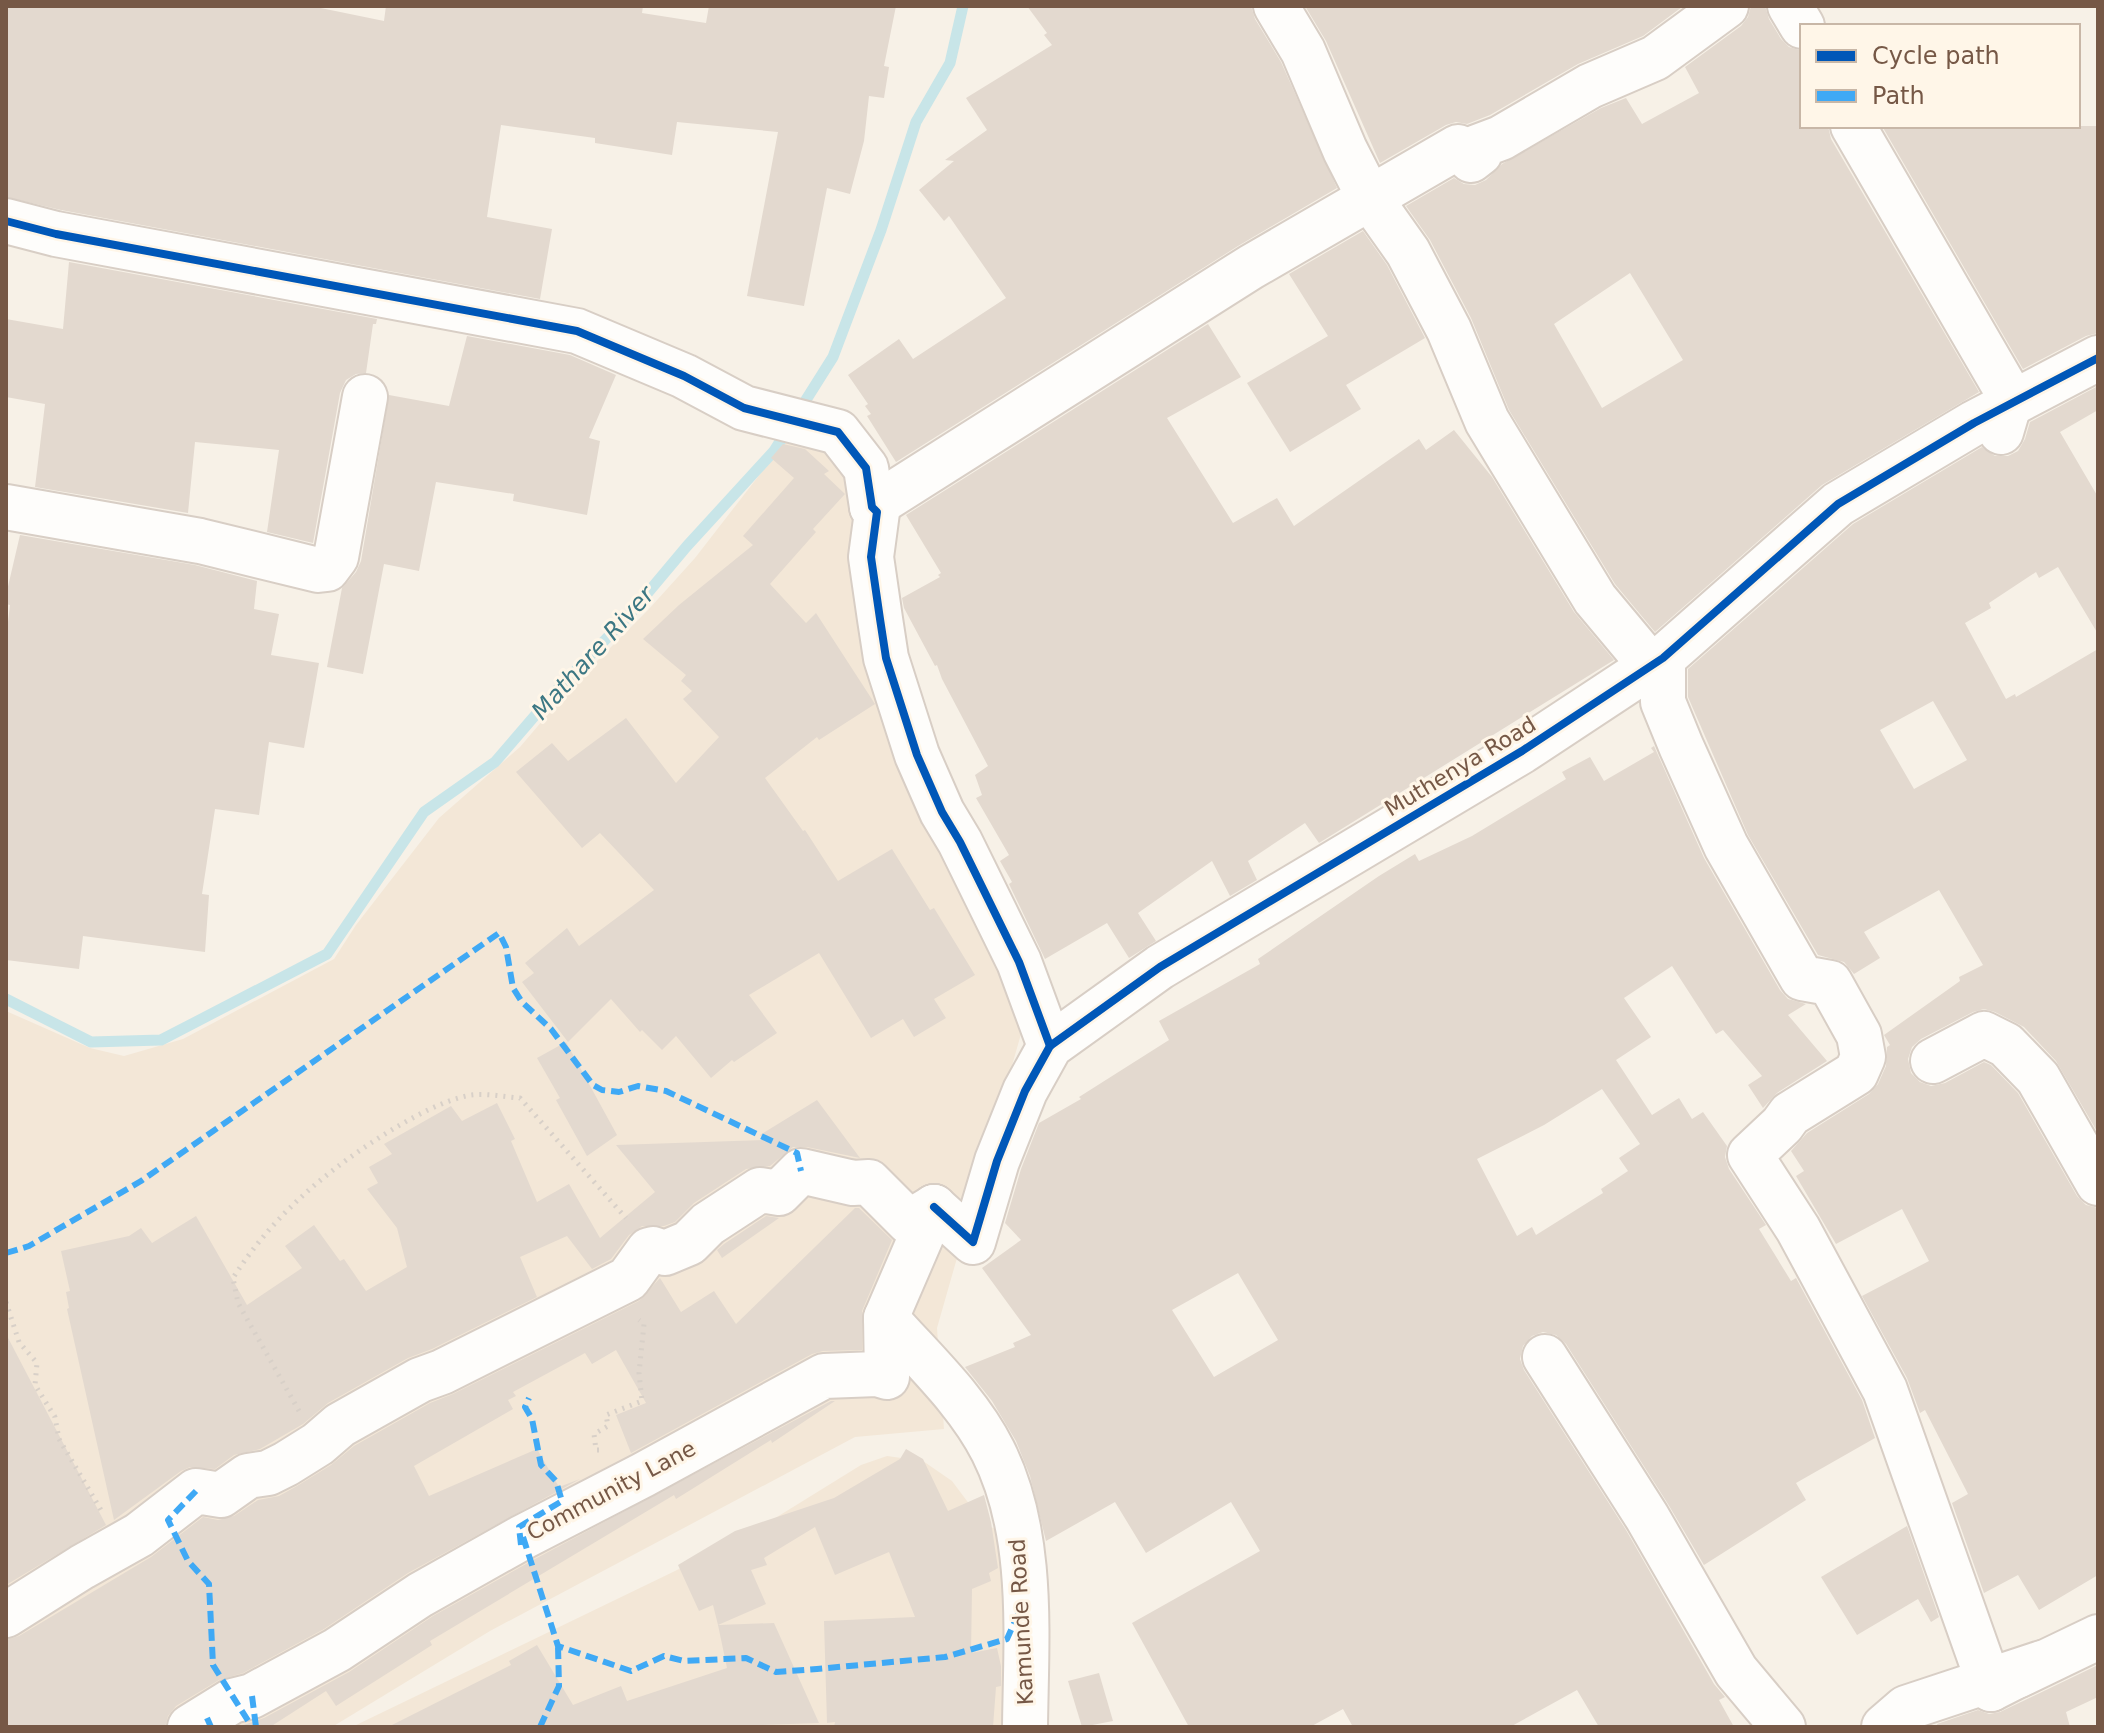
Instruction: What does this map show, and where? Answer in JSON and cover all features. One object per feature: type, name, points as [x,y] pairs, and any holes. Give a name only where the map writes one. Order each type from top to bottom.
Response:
[{"type":"street","points":[[1276,6],[1303,51],[1345,150],[1369,197],[1408,252],[1449,330],[1487,421],[1595,599],[1657,662],[1663,702],[1726,846],[1802,978],[1830,983],[1859,1035],[1863,1057],[1856,1073],[1790,1114],[1750,1155],[1798,1229],[1885,1390],[1991,1689]]},
{"type":"street","points":[[872,507],[1237,275],[1369,197],[1458,147],[1471,160],[1480,153],[1477,147],[1501,138],[1590,86],[1655,58],[1726,6]]},
{"type":"street","points":[[1790,6],[1801,24]]},
{"type":"street","points":[[1854,128],[2011,398],[1997,445],[1974,423]]},
{"type":"street","points":[[6,221],[56,234],[577,331],[684,376],[744,408],[838,432],[866,468],[872,507],[877,512],[871,557],[886,658],[917,755],[942,812],[1019,962],[1050,1046]]},
{"type":"street","name":"Muthenya Road","points":[[934,1207],[973,1242],[997,1161],[1025,1091],[1050,1046],[1160,967],[1522,751],[1657,662],[1838,504],[1974,423],[2098,358]]},
{"type":"street","points":[[6,507],[200,541],[318,570],[327,569],[333,565],[341,536],[365,397]]},
{"type":"street","points":[[1933,1061],[1984,1034],[2006,1045],[2038,1078],[2098,1183]]},
{"type":"street","points":[[6,1615],[139,1535],[196,1491],[221,1495],[248,1476],[268,1473],[318,1444],[340,1425],[420,1380],[442,1372],[628,1279],[649,1250],[665,1253],[689,1243],[738,1202],[760,1190],[779,1193],[801,1171],[853,1183],[869,1182],[909,1222],[934,1207]]},
{"type":"street","name":"Community Lane","points":[[190,1727],[232,1701],[252,1696],[337,1650],[420,1595],[523,1537],[824,1376],[877,1374],[887,1377],[886,1318],[934,1207]]},
{"type":"street","name":"Kamunde Road","points":[[886,1318],[966,1408],[993,1451],[1008,1490],[1020,1538],[1025,1727]]},
{"type":"street","points":[[1545,1357],[1647,1517],[1736,1671],[1783,1727]]},
{"type":"street","points":[[1991,1689],[2098,1637]]},
{"type":"street","points":[[1884,1727],[1906,1708],[2042,1663],[1991,1689]]},
{"type":"path","points":[[318,1444],[238,1303],[233,1278],[269,1228],[306,1191],[362,1148],[409,1119],[474,1094],[520,1098],[653,1249]]},
{"type":"path","points":[[6,1302],[19,1342],[37,1363],[35,1385],[55,1417],[59,1439],[122,1545]]},
{"type":"path","points":[[594,1434],[608,1426],[606,1415],[642,1401],[639,1373],[644,1324],[636,1317],[638,1312]]},
{"type":"shaded area","points":[[809,411],[862,470],[873,640],[1025,1020],[937,1328],[944,1429],[855,1437],[490,1631],[332,1727],[6,1727],[6,1011],[90,1048],[124,1056],[183,1039],[334,959],[356,925],[439,818],[520,747],[571,687],[649,609],[695,558]]},
{"type":"shaded area","points":[[887,1456],[923,1461],[952,1481],[985,1525],[996,1529],[996,1537],[1002,1547],[1028,1727],[352,1727],[675,1571],[764,1525],[861,1465]]},
{"type":"building","points":[[6,6],[311,6],[384,21],[386,6],[643,6],[642,13],[706,23],[709,6],[896,6],[884,66],[889,67],[884,98],[869,96],[864,141],[850,194],[827,188],[804,306],[747,296],[778,132],[677,122],[672,155],[595,143],[595,138],[501,125],[487,217],[552,229],[540,299],[61,210],[6,197]]},
{"type":"building","points":[[1027,6],[1251,6],[1255,19],[1281,62],[1337,188],[1238,246],[896,462],[867,416],[871,414],[865,406],[868,404],[848,375],[899,339],[913,359],[1006,298],[949,216],[944,221],[919,190],[954,161],[945,160],[987,130],[966,98],[1052,45]]},
{"type":"building","points":[[1305,6],[1682,7],[1643,36],[1578,64],[1490,115],[1467,124],[1456,122],[1446,125],[1380,163],[1326,41]]},
{"type":"building","points":[[1751,6],[1765,6],[1781,39],[1789,47],[1800,50],[1800,128],[1828,128],[1831,139],[1979,392],[1822,485],[1655,632],[1615,584],[1509,410],[1471,318],[1430,240],[1406,206],[1454,178],[1464,184],[1475,185],[1486,180],[1502,164],[1601,108],[1626,98],[1642,124],[1699,93],[1685,67],[1741,26]],"holes":[[[1630,273],[1683,360],[1602,408],[1554,324]]]},
{"type":"building","points":[[2098,126],[2098,333],[2086,336],[2023,369],[1883,128]]},
{"type":"building","points":[[1363,231],[1387,265],[1425,338],[1346,385],[1361,409],[1290,452],[1247,383],[1328,336],[1289,274]]},
{"type":"building","points":[[69,262],[377,319],[373,324],[366,373],[346,380],[340,393],[313,543],[267,532],[279,450],[195,442],[188,513],[35,487],[45,404],[6,397],[6,319],[63,329]]},
{"type":"building","points":[[1208,324],[1241,377],[1167,418],[1233,523],[1277,498],[1294,526],[1419,439],[1426,450],[1454,430],[1492,477],[1574,612],[1614,660],[1319,843],[1305,823],[1248,861],[1257,880],[1230,896],[1212,861],[1138,913],[1156,941],[1129,958],[1107,923],[1045,959],[1000,861],[1009,855],[976,798],[982,795],[975,775],[988,766],[904,608],[902,598],[940,577],[938,575],[941,573],[906,515]]},
{"type":"building","points":[[467,336],[570,355],[616,375],[589,438],[600,441],[587,515],[513,501],[514,494],[436,482],[419,571],[384,564],[363,674],[327,667],[342,588],[361,561],[389,395],[449,406]]},
{"type":"building","points":[[2098,386],[2098,410],[2060,432],[2098,497],[2098,634],[2058,567],[2039,578],[2036,572],[1989,603],[1991,608],[1965,623],[2006,699],[2015,694],[2016,697],[2098,649],[2098,1133],[2056,1061],[2024,1027],[1995,1012],[1984,1009],[1973,1012],[1921,1039],[1912,1047],[1908,1059],[1911,1073],[1920,1082],[1931,1086],[1945,1083],[1984,1062],[1991,1065],[2018,1093],[2077,1196],[2086,1205],[2098,1208],[2098,1575],[2039,1610],[2018,1575],[1984,1593],[1952,1503],[1968,1494],[1925,1410],[1920,1413],[1907,1378],[1862,1296],[1929,1261],[1902,1209],[1836,1244],[1796,1176],[1804,1171],[1791,1151],[1807,1133],[1869,1094],[1878,1084],[1890,1045],[1884,1035],[1960,981],[1959,977],[1983,965],[1939,890],[1864,932],[1880,958],[1854,974],[1844,962],[1818,955],[1748,835],[1688,697],[1688,669],[1853,524],[1982,447],[1995,456],[2008,456],[2018,451],[2030,422]],"holes":[[[1933,701],[1967,760],[1914,789],[1880,730]]]},
{"type":"building","points":[[783,444],[805,449],[829,471],[824,474],[845,494],[770,584],[806,623],[816,613],[875,704],[819,740],[817,737],[765,778],[805,830],[838,881],[892,849],[930,910],[934,908],[975,975],[934,999],[946,1018],[914,1037],[903,1019],[871,1038],[819,953],[749,995],[777,1033],[734,1062],[732,1060],[711,1078],[676,1036],[662,1050],[642,1030],[640,1032],[611,999],[568,1042],[522,982],[534,973],[525,963],[567,928],[579,946],[654,890],[600,833],[582,848],[516,772],[552,743],[568,761],[626,718],[676,783],[719,737],[683,699],[692,691],[681,681],[686,675],[643,639],[679,605],[753,545],[743,536],[794,478],[771,458]]},
{"type":"building","points":[[20,535],[195,565],[257,581],[254,609],[279,614],[271,655],[319,663],[304,748],[269,742],[259,815],[215,809],[202,894],[209,895],[205,952],[83,936],[79,969],[6,960],[6,639],[10,605],[6,604],[6,595]]},
{"type":"building","points":[[1654,746],[1704,858],[1780,990],[1788,999],[1806,1004],[1788,1015],[1827,1061],[1777,1093],[1763,1108],[1748,1085],[1762,1076],[1723,1030],[1716,1034],[1672,966],[1624,998],[1651,1037],[1616,1060],[1652,1115],[1679,1098],[1692,1119],[1703,1112],[1727,1146],[1725,1157],[1729,1169],[1766,1225],[1759,1229],[1791,1281],[1796,1278],[1862,1400],[1875,1438],[1796,1483],[1806,1500],[1704,1565],[1566,1344],[1556,1335],[1543,1332],[1532,1336],[1523,1346],[1520,1359],[1524,1370],[1626,1530],[1714,1684],[1725,1697],[1719,1700],[1734,1727],[1599,1727],[1577,1690],[1510,1727],[1353,1727],[1343,1709],[1310,1727],[1189,1727],[1132,1623],[1260,1551],[1231,1502],[1146,1553],[1115,1502],[1046,1541],[1030,1476],[1016,1441],[992,1401],[965,1367],[1015,1347],[1013,1343],[1031,1335],[982,1268],[1021,1240],[1005,1223],[1039,1123],[1169,1040],[1159,1021],[1260,964],[1258,959],[1379,876],[1415,854],[1419,861],[1472,836],[1566,779],[1562,772],[1590,757],[1604,781],[1654,752],[1651,748]],"holes":[[[1602,1089],[1640,1144],[1619,1158],[1628,1171],[1601,1189],[1603,1193],[1536,1235],[1532,1227],[1517,1236],[1477,1159],[1544,1125]],[[1238,1273],[1278,1340],[1214,1377],[1172,1310]]]},
{"type":"building","points":[[566,1042],[617,1135],[587,1156],[537,1058]]},
{"type":"building","points":[[817,1100],[860,1158],[793,1147],[770,1166],[746,1169],[694,1203],[675,1222],[664,1226],[642,1226],[629,1235],[611,1259],[592,1269],[567,1236],[520,1257],[537,1297],[408,1358],[328,1403],[303,1424],[260,1449],[234,1455],[215,1469],[190,1467],[181,1471],[114,1520],[67,1309],[66,1292],[70,1291],[61,1251],[129,1236],[141,1228],[152,1243],[196,1216],[247,1305],[302,1268],[285,1246],[314,1225],[340,1261],[344,1259],[366,1291],[407,1267],[397,1228],[367,1189],[378,1183],[369,1167],[392,1154],[384,1144],[451,1106],[462,1121],[497,1103],[515,1139],[511,1141],[537,1202],[569,1184],[600,1238],[655,1192],[616,1145],[764,1140],[760,1135]]},
{"type":"building","points":[[855,1208],[859,1208],[892,1240],[862,1311],[862,1350],[812,1354],[631,1453],[616,1415],[646,1403],[616,1350],[592,1364],[585,1353],[513,1392],[516,1396],[508,1400],[513,1409],[414,1466],[429,1496],[537,1449],[559,1487],[580,1479],[408,1573],[324,1629],[243,1673],[219,1680],[176,1706],[168,1716],[165,1727],[6,1727],[6,1640],[19,1636],[151,1557],[203,1517],[218,1520],[234,1516],[258,1500],[279,1496],[331,1465],[354,1446],[430,1403],[639,1301],[660,1278],[681,1312],[714,1291],[736,1324]]},
{"type":"building","points":[[766,1216],[779,1218],[722,1258],[717,1250]]},
{"type":"building","points":[[6,1334],[106,1525],[6,1585]]},
{"type":"building","points":[[835,1401],[772,1443],[771,1440],[676,1499],[674,1495],[430,1641],[432,1645],[336,1706],[326,1691],[270,1727],[238,1727],[264,1718],[349,1672],[433,1616]]},
{"type":"building","points":[[906,1449],[923,1459],[948,1511],[984,1495],[998,1568],[989,1573],[991,1581],[972,1589],[971,1653],[997,1648],[1001,1686],[996,1687],[993,1727],[834,1727],[835,1722],[827,1723],[824,1621],[915,1617],[889,1552],[835,1575],[815,1527],[764,1558],[767,1565],[751,1570],[766,1604],[718,1625],[713,1605],[699,1611],[678,1565],[735,1531],[834,1498],[900,1459]]},
{"type":"building","points":[[1907,1526],[1939,1617],[1931,1622],[1918,1599],[1857,1635],[1821,1577]]},
{"type":"building","points":[[774,1623],[819,1723],[705,1727],[388,1727],[511,1665],[509,1661],[537,1645],[573,1705],[621,1686],[627,1701],[727,1668],[718,1625]]},
{"type":"building","points":[[2098,1665],[2098,1697],[2066,1712],[2070,1727],[1938,1727],[1937,1724],[1978,1710],[1989,1714],[2000,1712]]},
{"type":"building","points":[[1099,1673],[1113,1721],[1082,1727],[1068,1681]]},
{"type":"waterway","name":"Mathare River","points":[[799,411],[833,357],[881,230],[916,122],[950,63],[963,6]]},
{"type":"waterway","name":"Mathare River","points":[[6,999],[91,1042],[161,1040],[327,954],[424,812],[495,762],[774,451],[788,429]]},
{"type":"marked path","points":[[6,1253],[29,1246],[141,1181],[499,933],[506,947],[513,988],[522,1002],[551,1029],[593,1085],[602,1090],[619,1092],[638,1086],[666,1091],[797,1153],[801,1171]]},
{"type":"marked path","points":[[521,1545],[519,1527],[562,1501],[556,1481],[541,1465],[532,1419],[525,1407],[529,1398]]},
{"type":"marked path","points":[[196,1491],[168,1520],[188,1561],[209,1584],[213,1665],[252,1727]]},
{"type":"marked path","points":[[523,1537],[558,1646],[631,1671],[664,1656],[684,1661],[746,1658],[776,1672],[945,1657],[1007,1639],[1024,1601]]},
{"type":"marked path","points":[[540,1727],[559,1686],[558,1646]]},
{"type":"marked path","points":[[252,1696],[256,1727]]},
{"type":"marked path","points":[[207,1718],[211,1727]]},
{"type":"cycle path","points":[[6,221],[56,234],[577,331],[684,376],[744,408],[838,432],[866,468],[872,507],[877,512],[871,557],[886,658],[917,755],[942,812],[1019,962],[1050,1046]]},
{"type":"cycle path","points":[[934,1207],[973,1242],[997,1161],[1025,1091],[1050,1046],[1160,967],[1522,751],[1663,658],[1838,504],[1974,423],[2098,358]]}]
